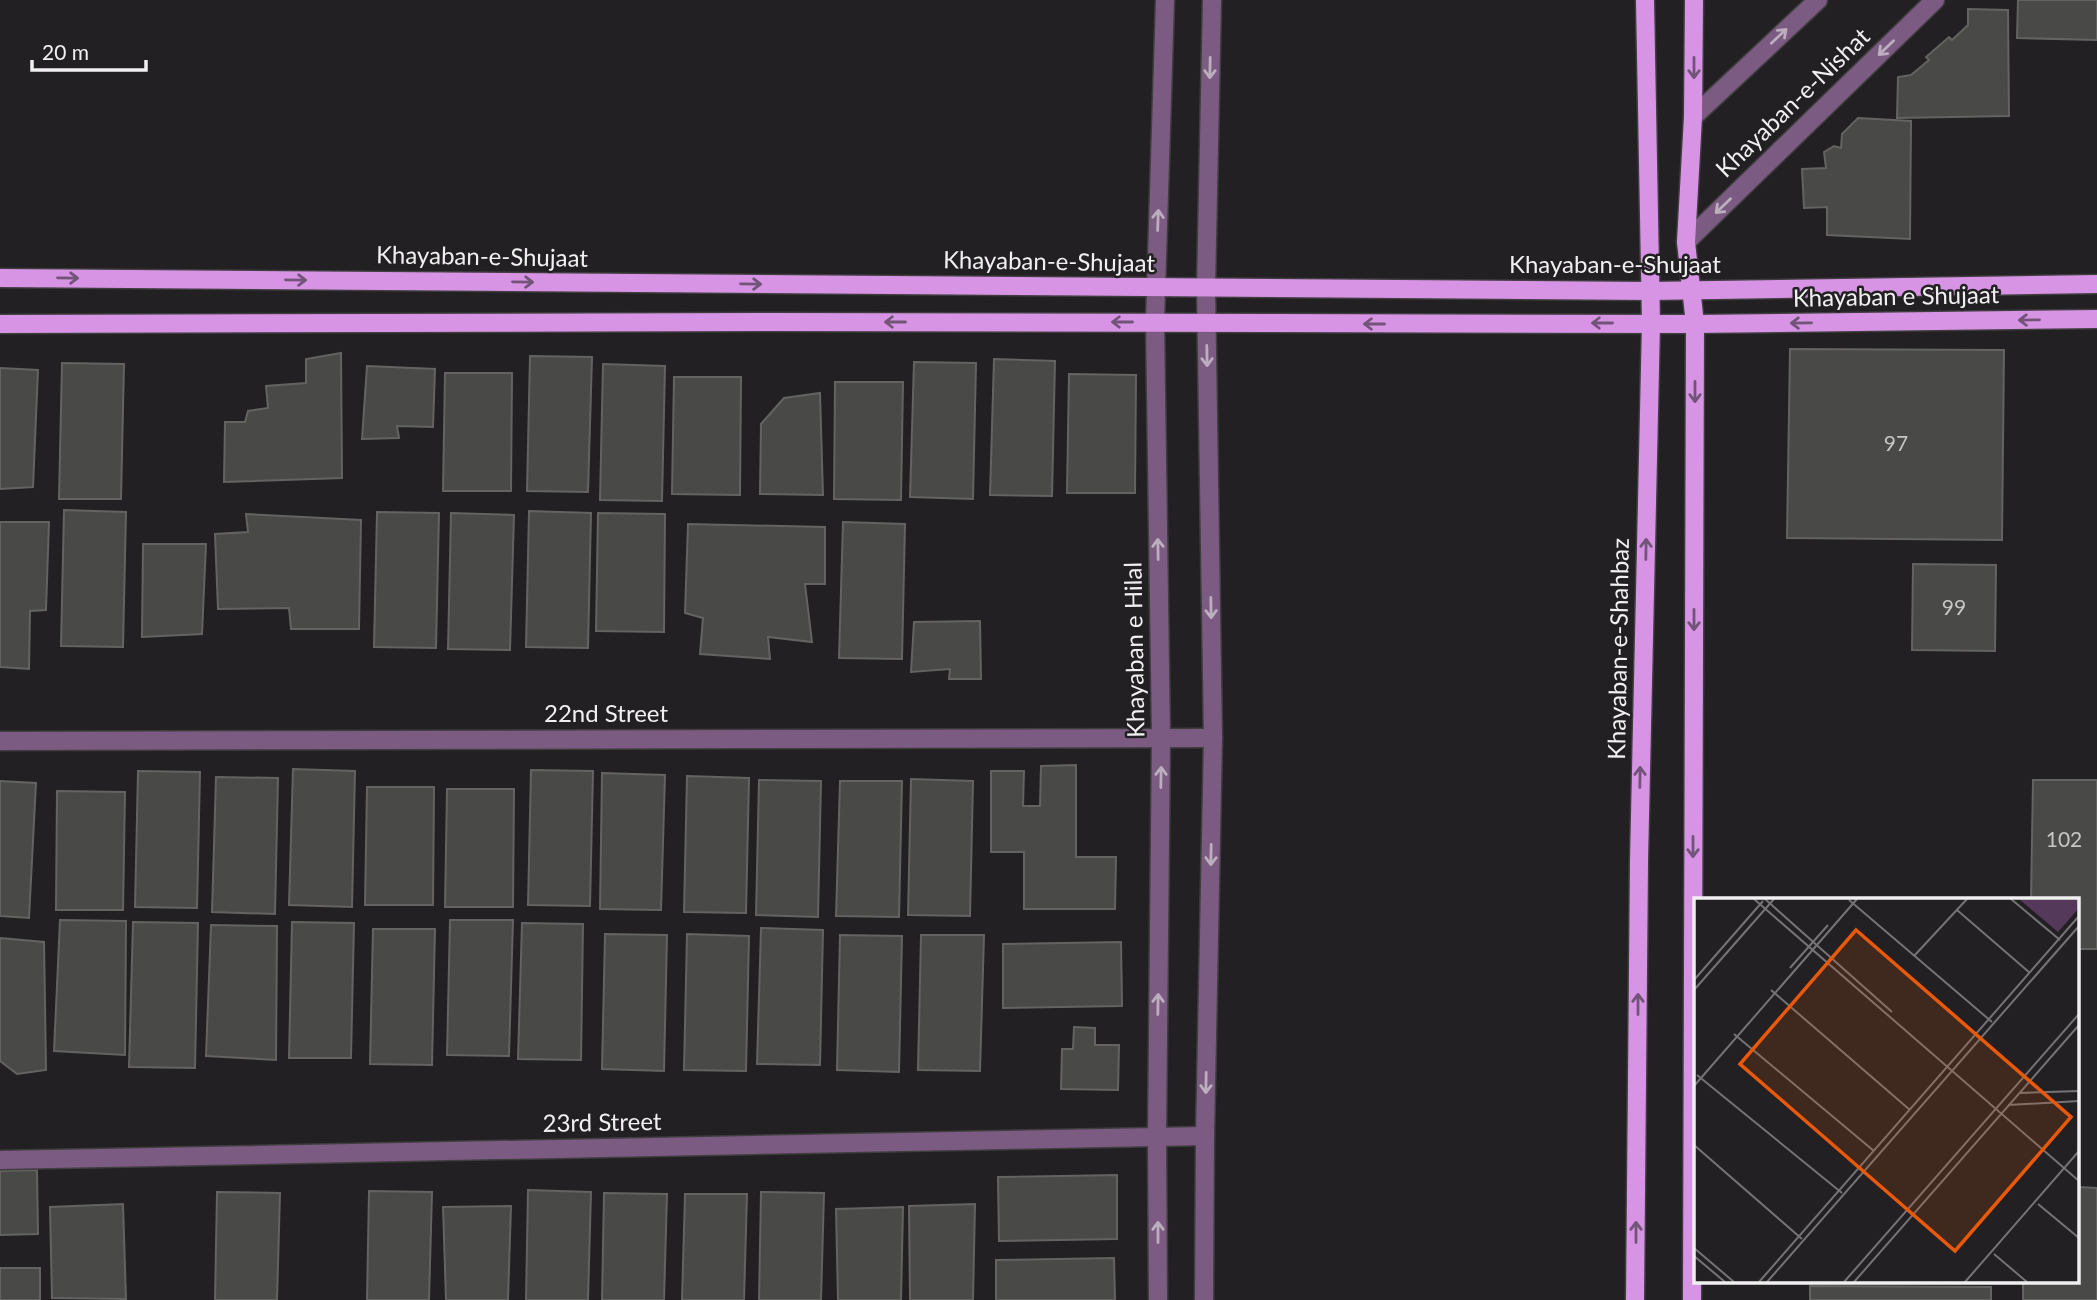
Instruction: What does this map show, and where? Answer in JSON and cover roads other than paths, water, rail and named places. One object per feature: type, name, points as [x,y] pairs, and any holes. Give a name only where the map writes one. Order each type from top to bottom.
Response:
[{"type":"main road","name":"Khayaban-e-Shahbaz","points":[[1635,1300],[1639,861],[1651,323],[1645,0]]},
{"type":"main road","points":[[1692,1300],[1695,324],[1686,242],[1693,117],[1694,0]]},
{"type":"main road","name":"Khayaban-e-Shujaat","points":[[0,278],[1650,291],[2097,284]]},
{"type":"main road","name":"Khayaban e Shujaat","points":[[1695,324],[2097,319]]},
{"type":"main road","points":[[0,324],[1695,324]]},
{"type":"street","name":"Khayaban e Hilal","points":[[1158,1300],[1161,737],[1155,288],[1165,0]]},
{"type":"street","points":[[1204,1300],[1213,738],[1206,324],[1212,0]]},
{"type":"street","points":[[1693,117],[1818,0]]},
{"type":"street","name":"Khayaban-e-Nishat","points":[[1686,242],[1935,0]]},
{"type":"street","name":"22nd Street","points":[[0,741],[1213,738]]},
{"type":"street","name":"23rd Street","points":[[0,1160],[1205,1136]]}]
